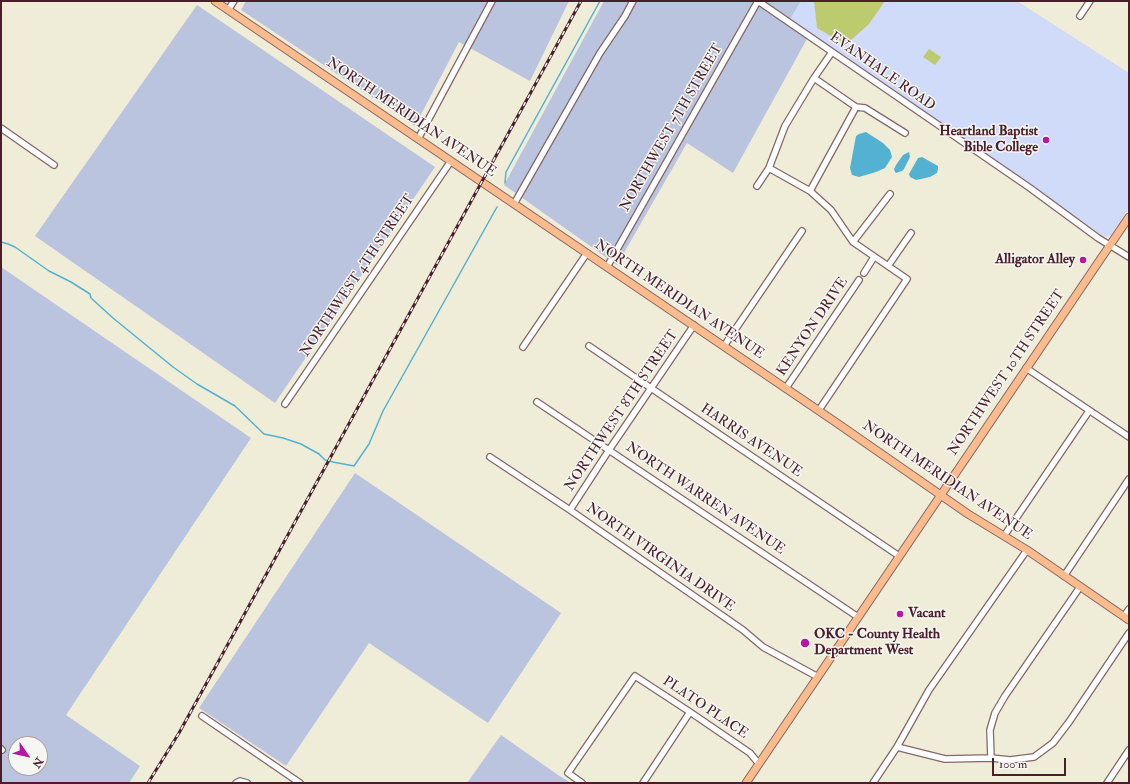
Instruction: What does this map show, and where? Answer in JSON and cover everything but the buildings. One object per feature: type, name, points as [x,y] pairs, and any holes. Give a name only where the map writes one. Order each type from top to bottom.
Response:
[{"type":"main road","name":"NORTH MERIDIAN AVENUE","points":[[215,1],[819,410],[969,514],[1027,550],[1127,618]]},
{"type":"main road","name":"NORTHWEST 10TH STREET","points":[[746,783],[1129,217]]},
{"type":"street","points":[[228,10],[234,1]]},
{"type":"street","points":[[418,139],[491,1]]},
{"type":"street","points":[[514,204],[600,53],[625,16],[633,1]]},
{"type":"street","name":"EVANHALE ROAD","points":[[758,1],[1129,257]]},
{"type":"street","name":"NORTHWEST 7TH STREET","points":[[607,267],[758,1]]},
{"type":"street","points":[[1080,16],[1089,2]]},
{"type":"street","points":[[757,186],[769,168],[786,126],[814,78],[832,52]]},
{"type":"street","points":[[814,78],[856,107],[865,108],[905,133]]},
{"type":"street","points":[[810,191],[856,107]]},
{"type":"street","points":[[1,128],[54,164]]},
{"type":"street","name":"NORTHWEST 4TH STREET","points":[[285,404],[451,161]]},
{"type":"street","points":[[769,168],[810,191],[831,210],[853,242],[907,279],[819,410]]},
{"type":"street","points":[[853,242],[890,194]]},
{"type":"street","points":[[724,346],[802,231]]},
{"type":"street","points":[[888,266],[911,233]]},
{"type":"street","points":[[523,347],[587,253]]},
{"type":"street","name":"KENYON DRIVE","points":[[864,273],[874,257]]},
{"type":"street","name":"KENYON DRIVE","points":[[786,388],[859,280]]},
{"type":"street","name":"NORTHWEST 8TH STREET","points":[[570,510],[694,325]]},
{"type":"street","name":"HARRIS AVENUE","points":[[589,346],[900,556]]},
{"type":"street","points":[[1026,368],[1129,437]]},
{"type":"street","name":"NORTH WARREN AVENUE","points":[[537,402],[858,617]]},
{"type":"street","points":[[1004,536],[1089,410]]},
{"type":"street","name":"NORTH VIRGINIA DRIVE","points":[[490,457],[570,510],[743,630],[763,647],[818,677]]},
{"type":"street","points":[[1064,576],[1129,479]]},
{"type":"street","points":[[873,783],[897,747],[929,690],[1027,550]]},
{"type":"street","points":[[991,758],[990,730],[995,713],[1005,696],[1080,587]]},
{"type":"street","points":[[1127,618],[1129,609]]},
{"type":"street","points":[[897,747],[945,759],[991,758],[1010,760],[1034,757],[1053,743],[1069,722],[1129,633]]},
{"type":"street","name":"PLATO PLACE","points":[[582,783],[568,773],[635,676],[750,753],[759,764]]},
{"type":"street","points":[[643,783],[690,712]]},
{"type":"street","points":[[202,716],[300,783]]},
{"type":"street","points":[[1107,783],[1129,750]]},
{"type":"street","points":[[238,782],[247,783]]},
{"type":"shaded area","points":[[246,1],[569,1],[530,81],[459,42],[415,126],[241,10]]},
{"type":"shaded area","points":[[604,1],[801,1],[787,24],[808,37],[733,173],[687,143],[617,265],[504,185]]},
{"type":"shaded area","name":"Heartland Baptist Bible College","points":[[801,1],[1017,1],[1129,73],[1129,208],[1111,235],[1107,237],[1103,236],[789,20]]},
{"type":"shaded area","points":[[197,5],[435,167],[275,403],[35,236]]},
{"type":"shaded area","points":[[1,267],[251,438],[66,715],[140,766],[129,783],[1,783]]},
{"type":"shaded area","points":[[355,473],[561,613],[488,723],[369,643],[286,766],[199,708]]},
{"type":"shaded area","points":[[501,735],[558,775],[571,783],[467,783]]},
{"type":"green space","points":[[814,1],[885,1],[869,24],[850,41],[841,42],[817,28]]},
{"type":"green space","points":[[929,49],[941,57],[935,65],[923,57]]},
{"type":"water","points":[[866,132],[883,143],[890,150],[892,157],[885,168],[859,177],[852,175],[850,168],[856,136]]},
{"type":"water","points":[[909,152],[910,157],[904,169],[896,173],[894,169],[896,165],[903,155]]},
{"type":"water","points":[[922,157],[938,166],[937,173],[930,177],[916,180],[910,177],[909,174],[918,158]]},
{"type":"waterway","points":[[505,183],[506,172],[600,1]]},
{"type":"waterway","points":[[1,242],[15,247],[49,271],[90,294],[91,298],[113,318],[173,367],[197,384],[235,406],[264,434],[301,444],[319,454],[325,460],[354,466],[369,444],[383,411],[497,207]]},
{"type":"railway","points":[[148,783],[179,733],[581,1]]},
{"type":"place","name":"Heartland Baptist Bible College","points":[[1046,140]]},
{"type":"place","name":"Alligator Alley","points":[[1083,260]]},
{"type":"place","name":"Vacant","points":[[900,614]]},
{"type":"place","name":"OKC - County Health Department West","points":[[805,643]]}]
